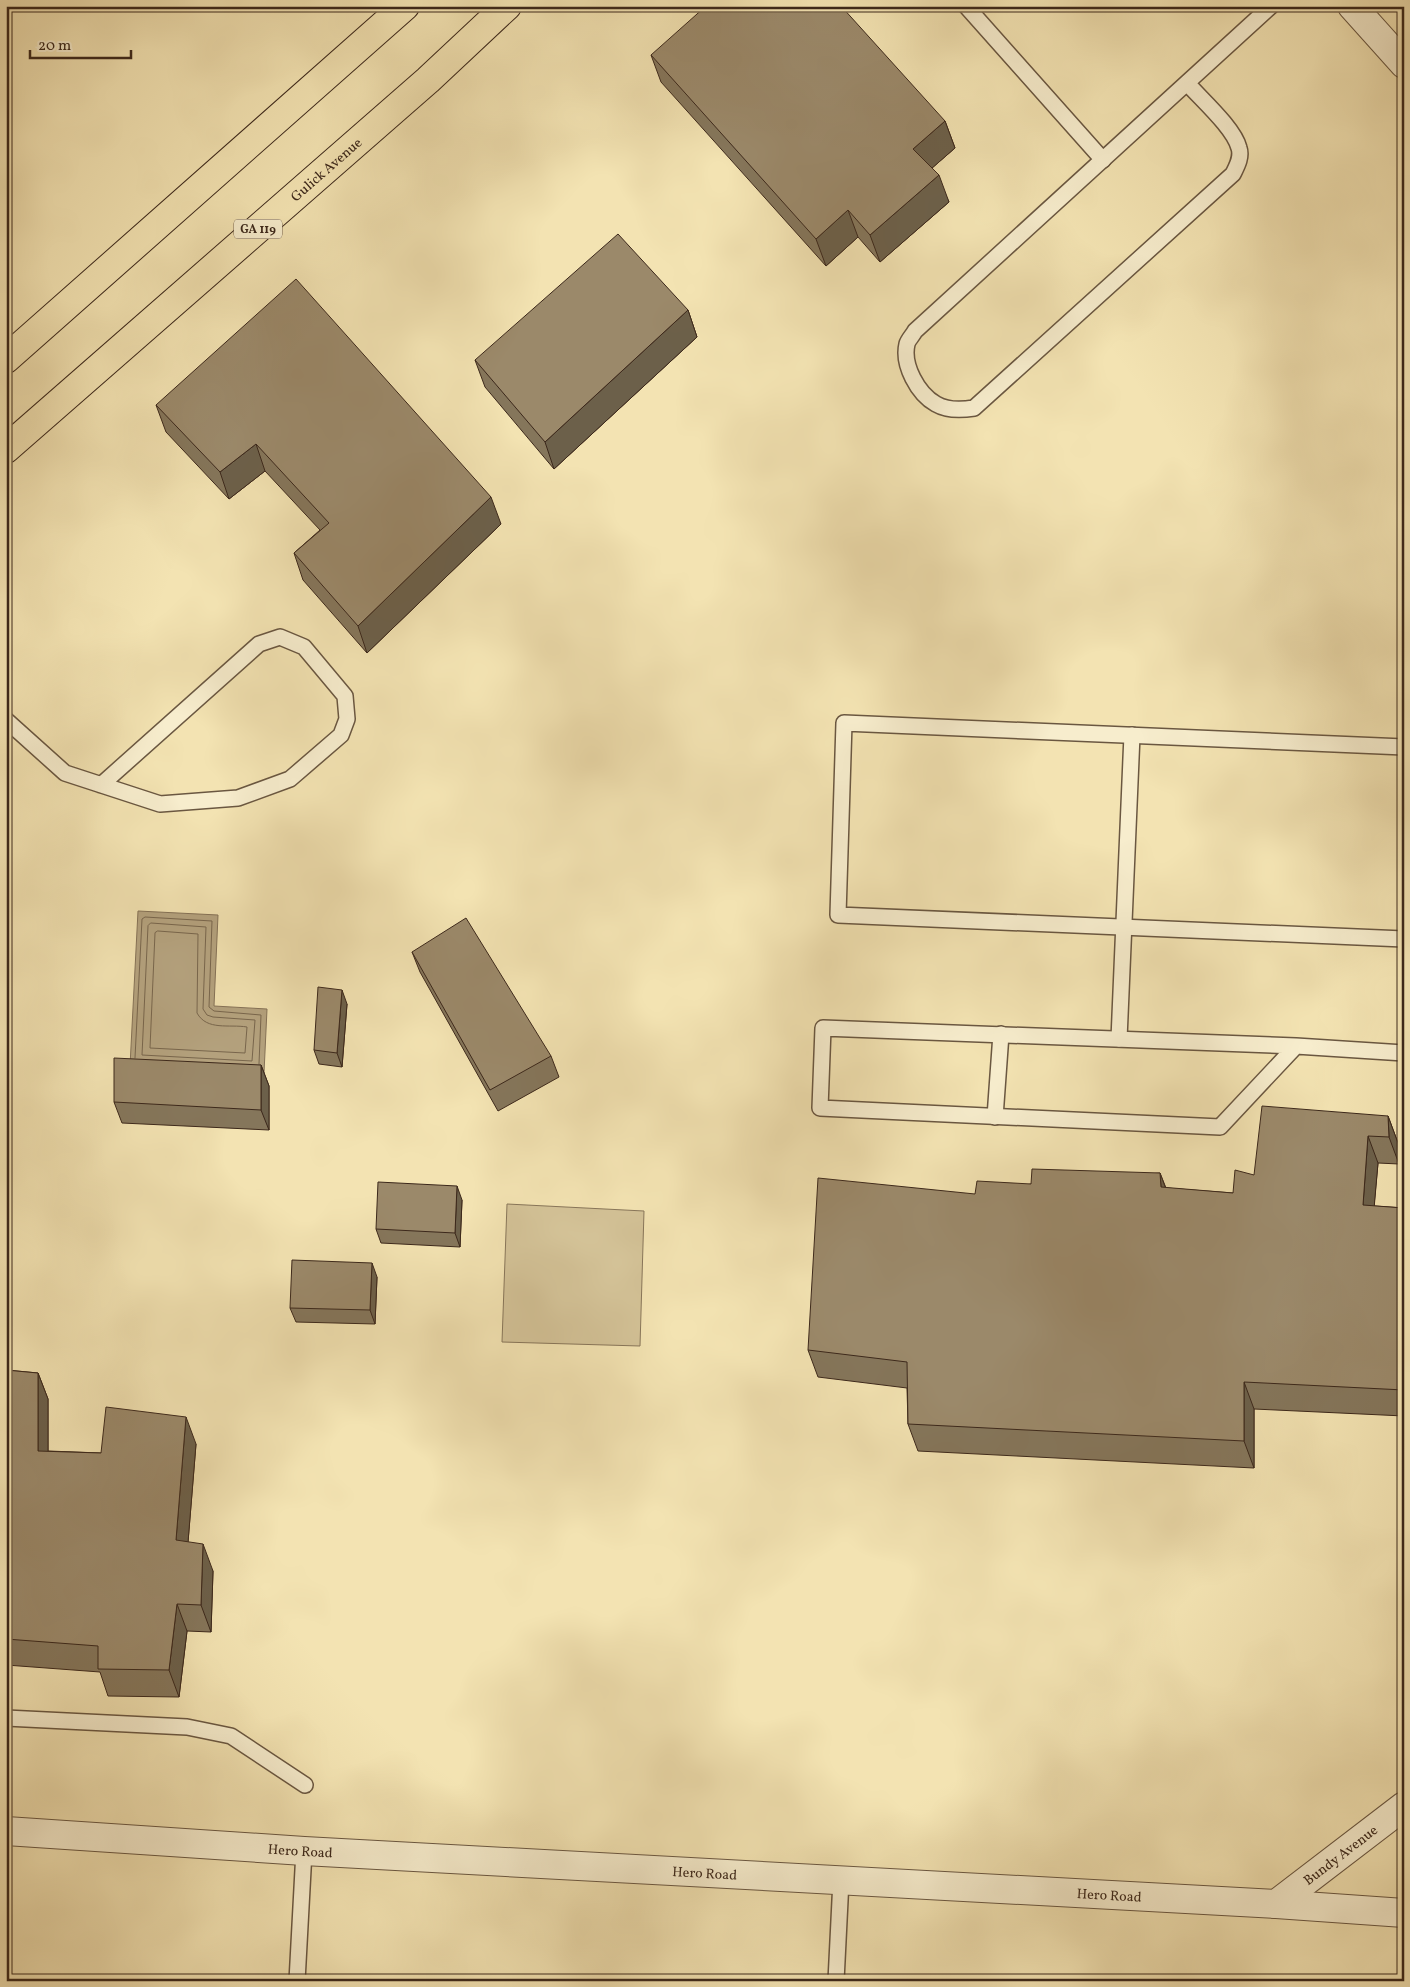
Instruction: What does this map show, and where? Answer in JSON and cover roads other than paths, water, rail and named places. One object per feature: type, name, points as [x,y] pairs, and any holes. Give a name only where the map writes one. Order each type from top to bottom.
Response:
[{"type":"main road","points":[[6,359],[405,6]]},
{"type":"main road","name":"Gulick Avenue","points":[[6,448],[428,80],[507,6]]},
{"type":"street","points":[[1352,6],[1404,64]]},
{"type":"street","name":"Bundy Avenue","points":[[1276,1904],[1404,1806]]},
{"type":"street","name":"Hero Road","points":[[6,1831],[304,1850],[1276,1904],[1404,1913]]},
{"type":"lane","points":[[966,6],[1103,160]]},
{"type":"lane","points":[[1187,83],[1230,132],[1239,148],[1239,161],[1233,174],[974,408],[959,411],[936,404],[917,386],[907,365],[907,344],[915,331],[1187,83],[1272,6]]},
{"type":"lane","points":[[6,720],[65,773],[101,785],[160,804],[238,798],[290,779],[341,736],[347,719],[345,696],[304,647],[280,637],[259,644],[101,785]]},
{"type":"lane","points":[[1404,747],[844,723],[838,915],[1404,939]]},
{"type":"lane","points":[[1119,1039],[1132,735]]},
{"type":"lane","points":[[1296,1046],[1220,1127],[820,1108],[823,1028],[1296,1046],[1404,1053]]},
{"type":"lane","points":[[995,1116],[1001,1034]]},
{"type":"lane","points":[[6,1718],[186,1727],[231,1736],[305,1785]]},
{"type":"lane","points":[[297,1981],[304,1850]]},
{"type":"lane","points":[[836,1981],[841,1880]]},
{"type":"water","points":[[138,911],[218,915],[214,1006],[267,1009],[264,1073],[130,1066]]}]
